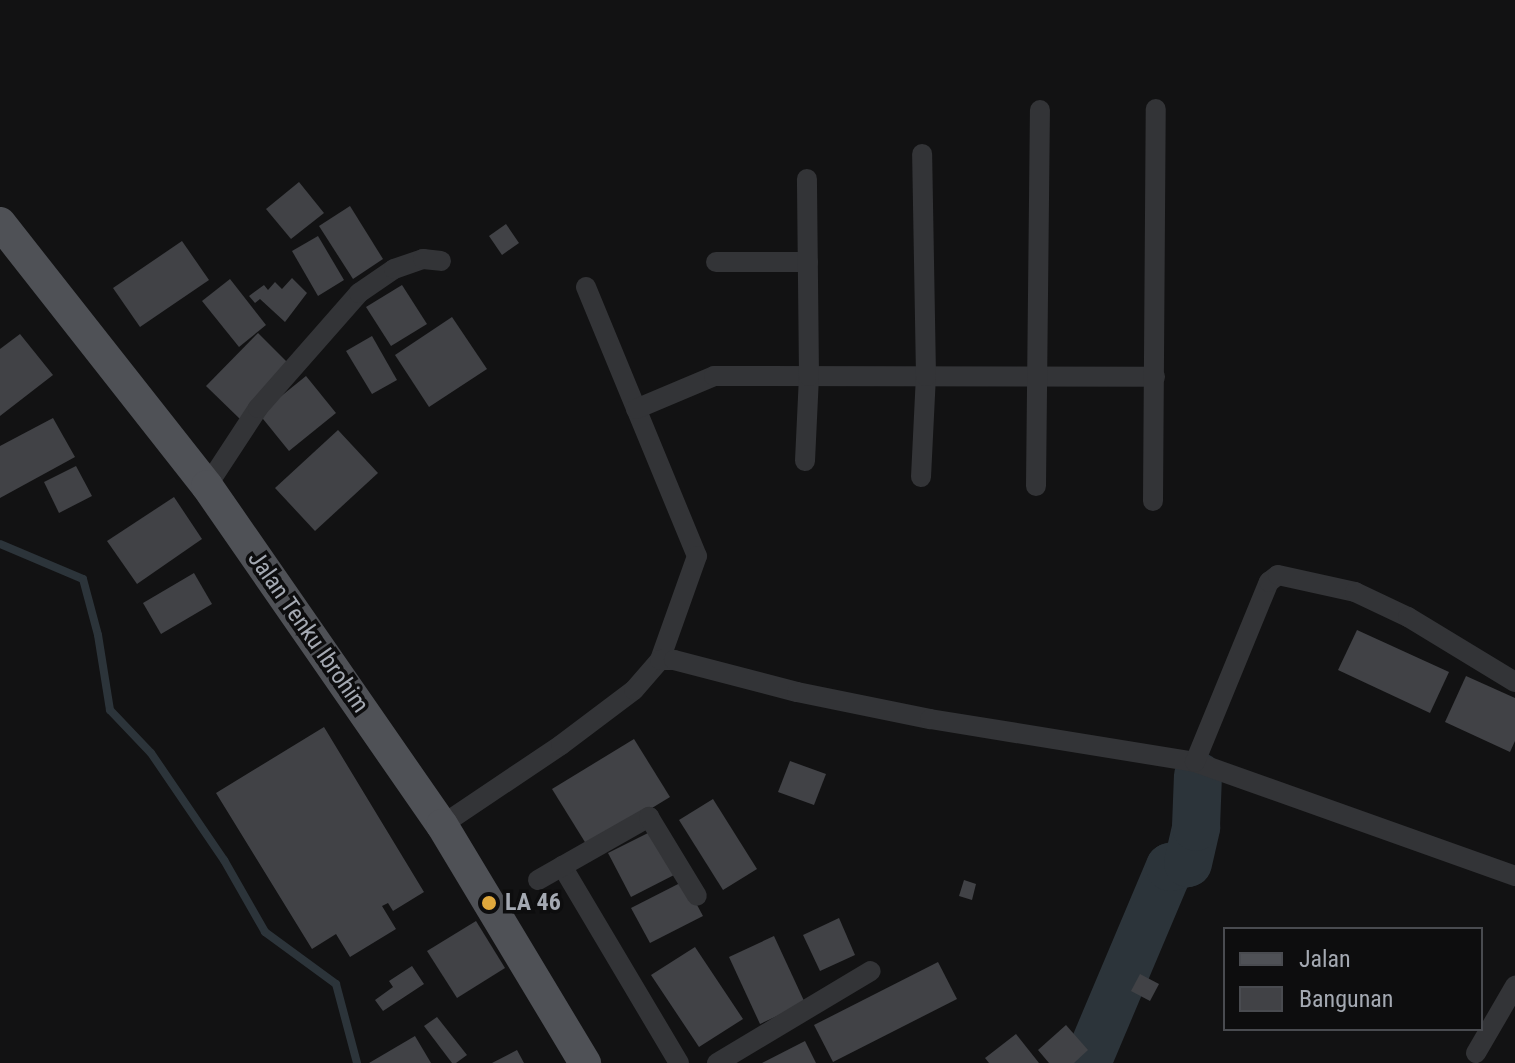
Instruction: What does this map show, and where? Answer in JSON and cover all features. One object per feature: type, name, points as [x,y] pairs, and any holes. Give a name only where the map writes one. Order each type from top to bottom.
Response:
[{"type":"main road","name":"Jalan Tenku Ibrohim","points":[[0,223],[207,486],[442,825],[585,1063]]},
{"type":"street","points":[[1153,501],[1156,109]]},
{"type":"street","points":[[1036,486],[1040,110]]},
{"type":"street","points":[[921,477],[926,376],[922,154]]},
{"type":"street","points":[[805,461],[809,376],[807,179]]},
{"type":"street","points":[[207,486],[258,408],[359,293],[394,269],[423,259],[441,261]]},
{"type":"street","points":[[716,262],[808,262]]},
{"type":"street","points":[[442,825],[561,745],[634,690],[660,660],[697,556],[586,287]]},
{"type":"street","points":[[636,409],[714,376],[1155,377]]},
{"type":"street","points":[[1195,762],[1269,582],[1278,575],[1355,592],[1408,617],[1514,677]]},
{"type":"street","points":[[660,660],[674,660],[797,692],[930,719],[1195,762],[1515,876]]},
{"type":"street","points":[[538,880],[649,817],[697,896]]},
{"type":"street","points":[[562,866],[679,1063]]},
{"type":"street","points":[[726,1061],[871,971]]},
{"type":"street","points":[[1476,1053],[1514,990]]},
{"type":"building","points":[[299,182],[324,213],[291,239],[266,209]]},
{"type":"building","points":[[350,206],[383,259],[353,279],[319,226]]},
{"type":"building","points":[[506,224],[519,243],[502,255],[489,236]]},
{"type":"building","points":[[318,236],[344,280],[318,296],[292,251]]},
{"type":"building","points":[[182,241],[209,280],[140,327],[113,288]]},
{"type":"building","points":[[292,278],[307,293],[285,322],[260,299],[255,303],[249,296],[264,285],[268,290],[275,282],[282,289]]},
{"type":"building","points":[[230,279],[266,325],[239,347],[202,301]]},
{"type":"building","points":[[402,285],[427,324],[391,346],[366,307]]},
{"type":"building","points":[[452,317],[487,369],[429,407],[395,355]]},
{"type":"building","points":[[258,333],[292,367],[241,420],[206,386]]},
{"type":"building","points":[[20,334],[53,375],[0,416],[0,349]]},
{"type":"building","points":[[372,336],[397,380],[372,394],[346,351]]},
{"type":"building","points":[[306,376],[336,413],[289,451],[259,414]]},
{"type":"building","points":[[53,418],[75,457],[0,498],[0,446]]},
{"type":"building","points":[[338,430],[378,473],[315,531],[275,488]]},
{"type":"building","points":[[76,466],[92,496],[59,513],[44,482]]},
{"type":"building","points":[[174,497],[202,539],[137,584],[107,541]]},
{"type":"building","points":[[194,573],[212,604],[161,634],[143,603]]},
{"type":"building","points":[[1357,630],[1449,672],[1430,713],[1338,670]]},
{"type":"building","points":[[1466,676],[1515,698],[1515,741],[1510,752],[1445,722]]},
{"type":"building","points":[[324,727],[424,892],[393,911],[388,903],[382,906],[396,929],[350,957],[336,934],[312,949],[216,793]]},
{"type":"building","points":[[634,739],[670,797],[588,847],[552,789]]},
{"type":"building","points":[[790,761],[826,774],[814,805],[778,792]]},
{"type":"building","points":[[713,799],[757,869],[723,890],[679,820]]},
{"type":"building","points":[[654,830],[676,874],[631,897],[608,853]]},
{"type":"building","points":[[964,880],[976,884],[972,900],[959,896]]},
{"type":"building","points":[[684,881],[703,916],[650,943],[631,908]]},
{"type":"building","points":[[839,918],[855,955],[820,971],[803,935]]},
{"type":"building","points":[[476,921],[505,968],[457,998],[427,951]]},
{"type":"building","points":[[774,936],[805,1003],[760,1024],[729,957]]},
{"type":"building","points":[[695,947],[743,1019],[699,1047],[651,975]]},
{"type":"building","points":[[938,962],[957,999],[833,1062],[814,1025]]},
{"type":"building","points":[[412,966],[424,984],[383,1011],[375,1000],[393,987],[389,981]]},
{"type":"building","points":[[1140,974],[1159,984],[1150,1001],[1131,991]]},
{"type":"building","points":[[437,1017],[467,1055],[456,1063],[452,1063],[424,1026]]},
{"type":"building","points":[[1066,1025],[1088,1050],[1074,1063],[1049,1063],[1038,1050]]},
{"type":"building","points":[[1016,1034],[1039,1063],[989,1063],[985,1058]]},
{"type":"building","points":[[415,1036],[431,1063],[369,1063]]},
{"type":"building","points":[[805,1041],[816,1063],[762,1063]]},
{"type":"building","points":[[517,1050],[524,1063],[492,1063]]},
{"type":"waterway","points":[[0,544],[83,579],[98,635],[110,710],[151,753],[224,860],[265,932],[336,984],[357,1063]]},
{"type":"waterway","points":[[1084,1063],[1090,1056],[1170,867],[1188,863],[1196,827],[1198,776]]},
{"type":"place","name":"LA 46","points":[[489,903]]}]
